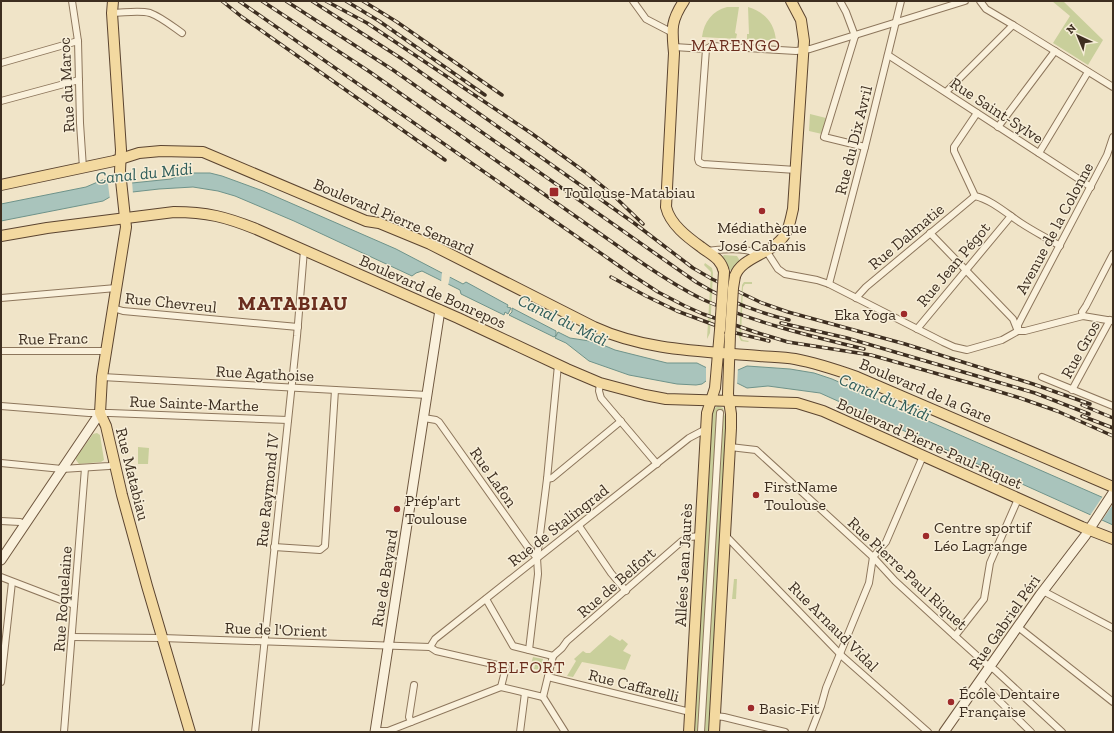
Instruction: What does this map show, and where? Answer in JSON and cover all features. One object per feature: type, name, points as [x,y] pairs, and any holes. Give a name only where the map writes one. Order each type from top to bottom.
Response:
[{"type":"main road","points":[[108,1],[112,14]]},
{"type":"main road","points":[[112,14],[113,1]]},
{"type":"main road","points":[[684,1],[678,9],[674,19],[672,32],[674,47],[666,207],[667,213],[675,225],[690,239],[720,262],[724,272],[725,332]]},
{"type":"main road","points":[[714,732],[731,414],[728,389],[728,364],[723,353],[725,332],[735,276],[742,265],[764,253],[779,242],[790,225],[793,209],[804,50],[801,20],[791,1]]},
{"type":"main road","name":"Rue Matabiau","points":[[112,14],[121,150],[120,171],[126,227],[102,377],[100,413],[106,426],[124,502],[190,732]]},
{"type":"main road","name":"Boulevard Pierre Semard","points":[[1,185],[83,168],[121,159],[133,154],[161,151],[202,152],[362,219],[379,223],[430,244],[594,327],[618,337],[658,347],[723,353]]},
{"type":"main road","name":"Boulevard de Bonrepos","points":[[1,236],[174,212],[195,212],[217,215],[304,250],[600,383],[645,396],[666,399],[729,400]]},
{"type":"main road","name":"Allées Jean Jaurès","points":[[689,732],[707,413],[715,388],[717,363],[723,353]]},
{"type":"main road","name":"Boulevard de la Gare","points":[[723,353],[794,359],[827,366],[857,377],[1113,491]]},
{"type":"main road","name":"Boulevard Pierre-Paul-Riquet","points":[[729,400],[797,403],[810,406],[1018,499],[1090,526],[1113,539]]},
{"type":"street","name":"Rue du Maroc","points":[[72,1],[78,42],[80,123],[83,168]]},
{"type":"street","points":[[633,1],[646,19],[672,32]]},
{"type":"street","name":"Rue du Dix Avril","points":[[828,284],[865,147],[901,1]]},
{"type":"street","points":[[674,47],[706,49],[712,46],[796,51],[804,50],[855,36],[895,22],[965,1]]},
{"type":"street","points":[[980,1],[986,9],[1113,87]]},
{"type":"street","points":[[842,2],[855,36],[824,137],[865,147]]},
{"type":"street","points":[[112,14],[142,12],[150,13],[158,16],[182,33]]},
{"type":"street","points":[[946,92],[1013,25]]},
{"type":"street","points":[[1,63],[78,42]]},
{"type":"street","points":[[706,49],[699,139],[699,162],[703,164],[796,170]]},
{"type":"street","points":[[998,127],[1054,51]]},
{"type":"street","name":"Rue Saint-Sylve","points":[[888,55],[1091,187]]},
{"type":"street","points":[[1039,153],[1088,72]]},
{"type":"street","points":[[1,101],[79,80]]},
{"type":"street","points":[[977,113],[954,147],[954,151],[975,196],[980,197],[998,207],[1060,246]]},
{"type":"street","name":"Avenue de la Colonne","points":[[1018,331],[1018,324],[1021,318],[1091,187],[1110,156],[1113,137]]},
{"type":"street","name":"Rue Dalmatie","points":[[856,298],[866,287],[975,196]]},
{"type":"street","name":"Rue Jean Pégot","points":[[917,329],[1011,216]]},
{"type":"street","points":[[930,233],[965,271],[1013,319],[1018,331]]},
{"type":"street","points":[[706,251],[720,249],[764,253],[778,269],[785,274],[817,280],[828,284],[954,347],[968,350],[1002,340],[1018,331],[1025,331],[1083,316],[1112,321]]},
{"type":"street","name":"Rue Raymond IV","points":[[255,732],[298,327],[304,250]]},
{"type":"street","points":[[1083,316],[1082,312],[1113,254]]},
{"type":"street","points":[[1,298],[116,288]]},
{"type":"street","name":"Rue Chevreul","points":[[113,308],[123,311],[298,327]]},
{"type":"street","name":"Rue de Bayard","points":[[375,731],[440,310]]},
{"type":"street","name":"Rue Gros","points":[[1072,390],[1112,321]]},
{"type":"street","name":"Rue Franc","points":[[1,351],[106,350]]},
{"type":"street","points":[[529,650],[538,574],[538,558],[558,365]]},
{"type":"street","name":"Rue Agathoise","points":[[102,377],[427,395]]},
{"type":"street","points":[[1042,377],[1113,406]]},
{"type":"street","points":[[600,383],[599,391],[601,398],[657,464]]},
{"type":"street","points":[[274,547],[320,550],[325,546],[335,390]]},
{"type":"street","name":"Rue Sainte-Marthe","points":[[1,406],[100,413],[288,420]]},
{"type":"street","points":[[1,560],[100,413]]},
{"type":"street","name":"Allées Jean Jaurès","points":[[701,732],[720,414]]},
{"type":"street","name":"Rue Lafon","points":[[424,418],[439,422],[527,546],[538,558]]},
{"type":"street","points":[[547,479],[552,478],[622,421]]},
{"type":"street","name":"Rue de Stalingrad","points":[[430,647],[436,639],[688,438],[706,429]]},
{"type":"street","name":"Rue Pierre-Paul Riquet","points":[[730,447],[756,450],[873,558],[895,581],[1062,732]]},
{"type":"street","points":[[811,732],[826,688],[869,583],[873,558],[885,545],[923,456]]},
{"type":"street","points":[[1,463],[62,469],[108,466],[115,464]]},
{"type":"street","name":"Rue Roquelaine","points":[[64,732],[85,468]]},
{"type":"street","name":"Rue Gabriel Péri","points":[[944,732],[1090,526],[1113,491]]},
{"type":"street","points":[[955,636],[984,599],[990,563],[1018,499]]},
{"type":"street","points":[[1,522],[20,522],[25,524]]},
{"type":"street","points":[[579,526],[611,573],[626,591]]},
{"type":"street","name":"Rue Arnaud Vidal","points":[[725,535],[840,653],[928,732]]},
{"type":"street","name":"Rue de Belfort","points":[[553,656],[567,641],[682,541],[690,537],[700,536]]},
{"type":"street","points":[[1,577],[74,605]]},
{"type":"street","points":[[1,682],[12,582]]},
{"type":"street","points":[[1043,591],[1113,628]]},
{"type":"street","points":[[486,600],[513,646],[553,656],[543,697]]},
{"type":"street","points":[[1018,628],[1113,702]]},
{"type":"street","name":"Rue de l'Orient","points":[[72,637],[162,638],[389,646]]},
{"type":"street","points":[[389,646],[430,647],[436,651],[506,667],[501,687]]},
{"type":"street","name":"Rue Caffarelli","points":[[548,677],[690,712]]},
{"type":"street","points":[[980,682],[1031,732]]},
{"type":"street","points":[[411,722],[409,717],[414,684]]},
{"type":"street","points":[[375,731],[388,731],[501,687],[543,697],[565,732]]},
{"type":"street","points":[[520,732],[525,693]]},
{"type":"street","points":[[715,716],[785,732]]},
{"type":"green space","points":[[1052,1],[1063,1],[1103,40],[1088,65],[1053,43],[1070,16]]},
{"type":"green space","points":[[727,7],[739,7],[735,33],[737,34],[736,39],[702,37],[707,22],[713,14]]},
{"type":"green space","points":[[748,7],[764,15],[774,29],[776,41],[747,39],[747,34],[749,34]]},
{"type":"green space","points":[[810,114],[826,118],[822,134],[809,131]]},
{"type":"green space","points":[[724,255],[737,256],[740,261],[732,271],[729,269],[727,263],[722,257]]},
{"type":"green space","points":[[705,263],[712,268],[713,273],[710,333],[707,339],[711,272],[704,265]]},
{"type":"green space","points":[[744,282],[752,282],[752,284],[745,284],[743,287],[741,338],[749,341],[748,342],[741,341],[739,337],[742,285]]},
{"type":"green space","points":[[718,406],[723,408],[726,421],[710,732],[692,732],[710,421],[712,410]]},
{"type":"green space","points":[[97,433],[100,435],[104,460],[101,462],[79,464],[76,458],[93,434]]},
{"type":"green space","points":[[138,447],[149,448],[148,464],[138,464]]},
{"type":"green space","points":[[734,579],[737,579],[736,599],[732,599]]},
{"type":"green space","points":[[610,635],[620,641],[622,639],[628,644],[623,651],[631,655],[625,670],[582,662],[573,677],[567,676],[576,661],[574,659],[583,651],[590,653]]},
{"type":"green space","points":[[533,657],[543,659],[540,670],[534,669],[535,665],[531,664]]},
{"type":"water","points":[[210,173],[222,176],[263,191],[396,249],[463,284],[466,282],[511,308],[508,314],[505,312],[504,315],[461,294],[460,290],[422,271],[412,276],[294,221],[235,196],[218,191],[193,187],[115,194],[103,201],[1,221],[1,204],[86,187],[107,178],[132,183],[171,179],[182,174]]},
{"type":"water","points":[[512,308],[556,331],[556,335],[554,337],[509,315],[512,312]]},
{"type":"water","points":[[558,332],[570,338],[596,342],[615,350],[667,363],[697,363],[707,368],[738,370],[747,366],[790,369],[814,373],[832,379],[1113,502],[1113,525],[820,393],[768,386],[747,388],[737,383],[706,381],[702,384],[696,385],[677,384],[629,375],[589,361],[566,343],[555,338]]},
{"type":"pier","points":[[107,176],[132,181],[133,194],[115,196],[110,200]]},
{"type":"pier","points":[[442,272],[450,276],[448,286],[441,283]]},
{"type":"pier","points":[[706,365],[738,367],[737,386],[706,384]]},
{"type":"pier","points":[[1103,496],[1113,500],[1113,504],[1101,522],[1089,517]]},
{"type":"railway","points":[[222,1],[242,17],[445,160]]},
{"type":"railway","points":[[239,1],[632,275],[658,292],[685,306],[703,314],[788,342],[871,355],[1020,398],[1057,411],[1113,436]]},
{"type":"railway","points":[[262,1],[370,72],[658,274],[685,290],[704,300],[743,316],[803,334],[864,349]]},
{"type":"railway","points":[[286,1],[393,70],[696,282],[741,305],[789,320]]},
{"type":"railway","points":[[312,1],[402,59],[634,223],[693,268],[712,279],[762,303],[788,312],[905,344],[1033,384],[1090,404]]},
{"type":"railway","points":[[326,1],[367,23],[531,133],[585,172],[612,194],[643,224]]},
{"type":"railway","points":[[346,1],[379,21],[485,95]]},
{"type":"railway","points":[[363,1],[397,22],[502,95]]},
{"type":"railway","points":[[611,277],[677,311],[736,333],[769,341]]},
{"type":"railway","points":[[781,323],[847,338],[1035,393],[1089,414]]},
{"type":"railway","points":[[1082,405],[1113,418]]},
{"type":"railway","points":[[1082,416],[1113,428]]},
{"type":"place","name":"Toulouse-Matabiau","points":[[554,192]]},
{"type":"place","name":"Médiathèque José Cabanis","points":[[762,211]]},
{"type":"place","name":"Eka Yoga","points":[[904,314]]},
{"type":"place","name":"FirstName Toulouse","points":[[756,495]]},
{"type":"place","name":"Prép'art Toulouse","points":[[397,509]]},
{"type":"place","name":"Centre sportif Léo Lagrange","points":[[926,536]]},
{"type":"place","name":"École Dentaire Française","points":[[951,702]]},
{"type":"place","name":"Basic-Fit","points":[[751,708]]},
{"type":"district","name":"MARENGO","points":[[736,45]]},
{"type":"district","name":"MATABIAU","points":[[293,303]]},
{"type":"district","name":"BELFORT","points":[[526,667]]},
{"type":"water label","name":"Canal du Midi","points":[[144,173]]},
{"type":"water label","name":"Canal du Midi","points":[[563,320]]},
{"type":"water label","name":"Canal du Midi","points":[[885,397]]}]
